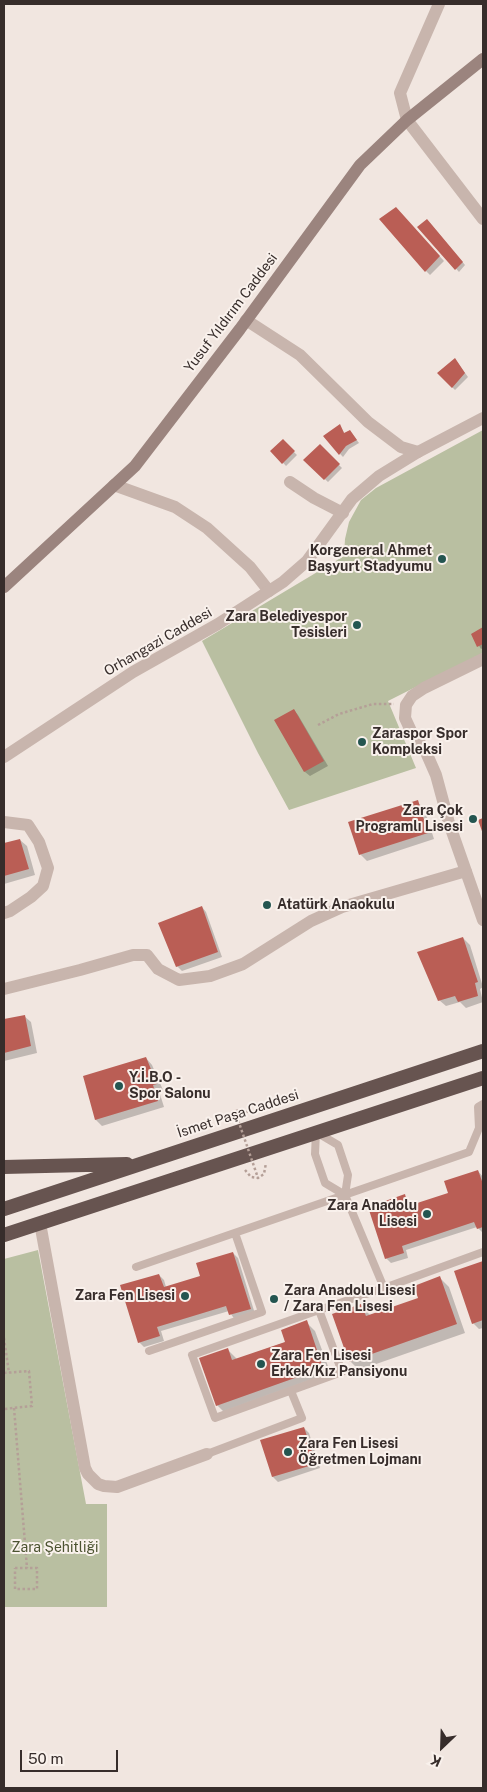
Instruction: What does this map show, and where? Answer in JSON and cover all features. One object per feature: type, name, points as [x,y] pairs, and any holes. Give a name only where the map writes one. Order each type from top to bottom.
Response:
[{"type":"highway","name":"İsmet Paşa Caddesi","points":[[4,1209],[483,1051]]},
{"type":"highway","points":[[4,1235],[483,1078]]},
{"type":"highway","points":[[4,1168],[142,1164]]},
{"type":"main road","name":"Yusuf Yıldırım Caddesi","points":[[4,587],[135,466],[360,165],[408,120],[483,59]]},
{"type":"street","points":[[439,4],[400,93],[408,120],[483,219]]},
{"type":"street","points":[[246,320],[300,355],[368,422],[401,447],[418,452]]},
{"type":"street","name":"Orhangazi Caddesi","points":[[4,757],[133,672],[218,624],[269,591],[307,562],[352,500],[379,476],[418,452],[483,418]]},
{"type":"street","points":[[290,482],[342,513]]},
{"type":"street","points":[[114,486],[175,507],[207,528],[250,567],[269,591]]},
{"type":"street","points":[[483,659],[424,688],[412,696],[406,705],[405,718],[410,731],[425,750],[436,775],[449,824],[483,920]]},
{"type":"street","points":[[4,822],[28,825],[39,842],[48,868],[43,886],[31,897],[10,911],[4,912]]},
{"type":"street","points":[[4,988],[133,955],[147,955],[158,969],[179,980],[210,976],[243,964],[311,921],[342,907],[466,871]]},
{"type":"street","points":[[40,1223],[85,1468],[88,1474],[98,1484],[117,1487],[207,1454]]},
{"type":"lane","points":[[136,1267],[469,1152],[479,1128],[478,1106],[483,1104]]},
{"type":"lane","points":[[345,1195],[325,1183],[314,1154],[316,1132],[338,1146],[348,1175],[345,1195],[384,1288]]},
{"type":"lane","points":[[149,1350],[262,1312],[235,1233]]},
{"type":"lane","points":[[320,1310],[342,1372],[215,1418],[192,1355],[483,1252]]},
{"type":"lane","points":[[207,1454],[302,1418],[292,1391]]},
{"type":"path","points":[[318,725],[340,714],[373,704],[406,705]]},
{"type":"path","points":[[230,1127],[230,1116],[235,1111],[246,1112],[251,1118]]},
{"type":"path","points":[[235,1111],[258,1178]]},
{"type":"path","points":[[258,1178],[266,1171],[266,1163]]},
{"type":"path","points":[[244,1169],[248,1175],[258,1178]]},
{"type":"path","points":[[4,1338],[9,1373]]},
{"type":"path","points":[[4,1373],[29,1371],[32,1406],[4,1409]]},
{"type":"path","points":[[14,1408],[28,1568]]},
{"type":"path","points":[[15,1568],[28,1568],[37,1568],[37,1589],[15,1589],[15,1568]]},
{"type":"green space","name":"Zara Belediyespor Tesisleri","points":[[483,430],[483,653],[388,701],[416,768],[289,810],[202,641],[344,556],[349,522],[361,500],[376,488]]},
{"type":"green space","name":"Zara Şehitliği","points":[[38,1250],[86,1504],[107,1504],[107,1607],[4,1607],[4,1259]]},
{"type":"building","points":[[396,207],[440,256],[425,272],[379,219]]},
{"type":"building","points":[[427,219],[463,262],[455,270],[417,227]]},
{"type":"building","points":[[455,358],[465,373],[452,388],[437,373]]},
{"type":"building","points":[[340,424],[344,433],[350,430],[357,440],[346,446],[339,455],[323,436]]},
{"type":"building","points":[[283,439],[295,451],[282,464],[270,451]]},
{"type":"building","points":[[320,444],[340,464],[324,480],[303,460]]},
{"type":"building","points":[[483,627],[483,644],[477,647],[471,634]]},
{"type":"building","points":[[294,709],[324,761],[304,772],[274,720]]},
{"type":"building","points":[[418,800],[428,833],[359,855],[348,822]]},
{"type":"building","points":[[483,818],[483,834],[478,820]]},
{"type":"building","points":[[20,839],[29,869],[4,876],[4,843]]},
{"type":"building","points":[[202,906],[218,952],[176,967],[158,923]]},
{"type":"building","points":[[463,937],[478,982],[475,983],[478,996],[458,1002],[455,996],[438,1001],[417,952]]},
{"type":"building","points":[[25,1015],[31,1046],[4,1053],[4,1019]]},
{"type":"building","points":[[146,1057],[157,1084],[153,1085],[158,1101],[95,1120],[83,1076]]},
{"type":"building","name":"Zara Anadolu Lisesi","points":[[478,1170],[483,1184],[483,1227],[477,1229],[474,1222],[402,1246],[404,1253],[385,1259],[368,1207],[405,1194],[408,1206],[448,1193],[444,1181]]},
{"type":"building","name":"Zara Fen Lisesi","points":[[233,1252],[251,1309],[229,1315],[226,1306],[157,1327],[160,1336],[138,1343],[120,1285],[159,1274],[164,1287],[200,1276],[196,1263]]},
{"type":"building","points":[[483,1261],[483,1320],[472,1324],[454,1271]]},
{"type":"building","points":[[440,1276],[457,1324],[349,1362],[332,1314],[361,1304],[366,1316],[418,1298],[414,1286]]},
{"type":"building","name":"Zara Fen Lisesi Erkek/Kız Pansiyonu","points":[[307,1320],[323,1368],[216,1406],[199,1358],[228,1348],[232,1360],[285,1342],[281,1330]]},
{"type":"building","name":"Zara Fen Lisesi Öğretmen Lojmanı","points":[[304,1427],[316,1464],[272,1477],[260,1440]]},
{"type":"place","name":"Korgeneral Ahmet Başyurt Stadyumu","points":[[442,559]]},
{"type":"place","name":"Zara Belediyespor Tesisleri","points":[[357,625]]},
{"type":"place","name":"Zaraspor Spor Kompleksi","points":[[362,742]]},
{"type":"place","name":"Zara Çok Programlı Lisesi","points":[[473,819]]},
{"type":"place","name":"Atatürk Anaokulu","points":[[267,905]]},
{"type":"place","name":"Y.İ.B.O - Spor Salonu","points":[[119,1086]]},
{"type":"place","name":"Zara Anadolu Lisesi","points":[[427,1214]]},
{"type":"place","name":"Zara Fen Lisesi","points":[[185,1296]]},
{"type":"place","name":"Zara Anadolu Lisesi / Zara Fen Lisesi","points":[[274,1299]]},
{"type":"place","name":"Zara Fen Lisesi Erkek/Kız Pansiyonu","points":[[261,1364]]},
{"type":"place","name":"Zara Fen Lisesi Öğretmen Lojmanı","points":[[288,1452]]}]
